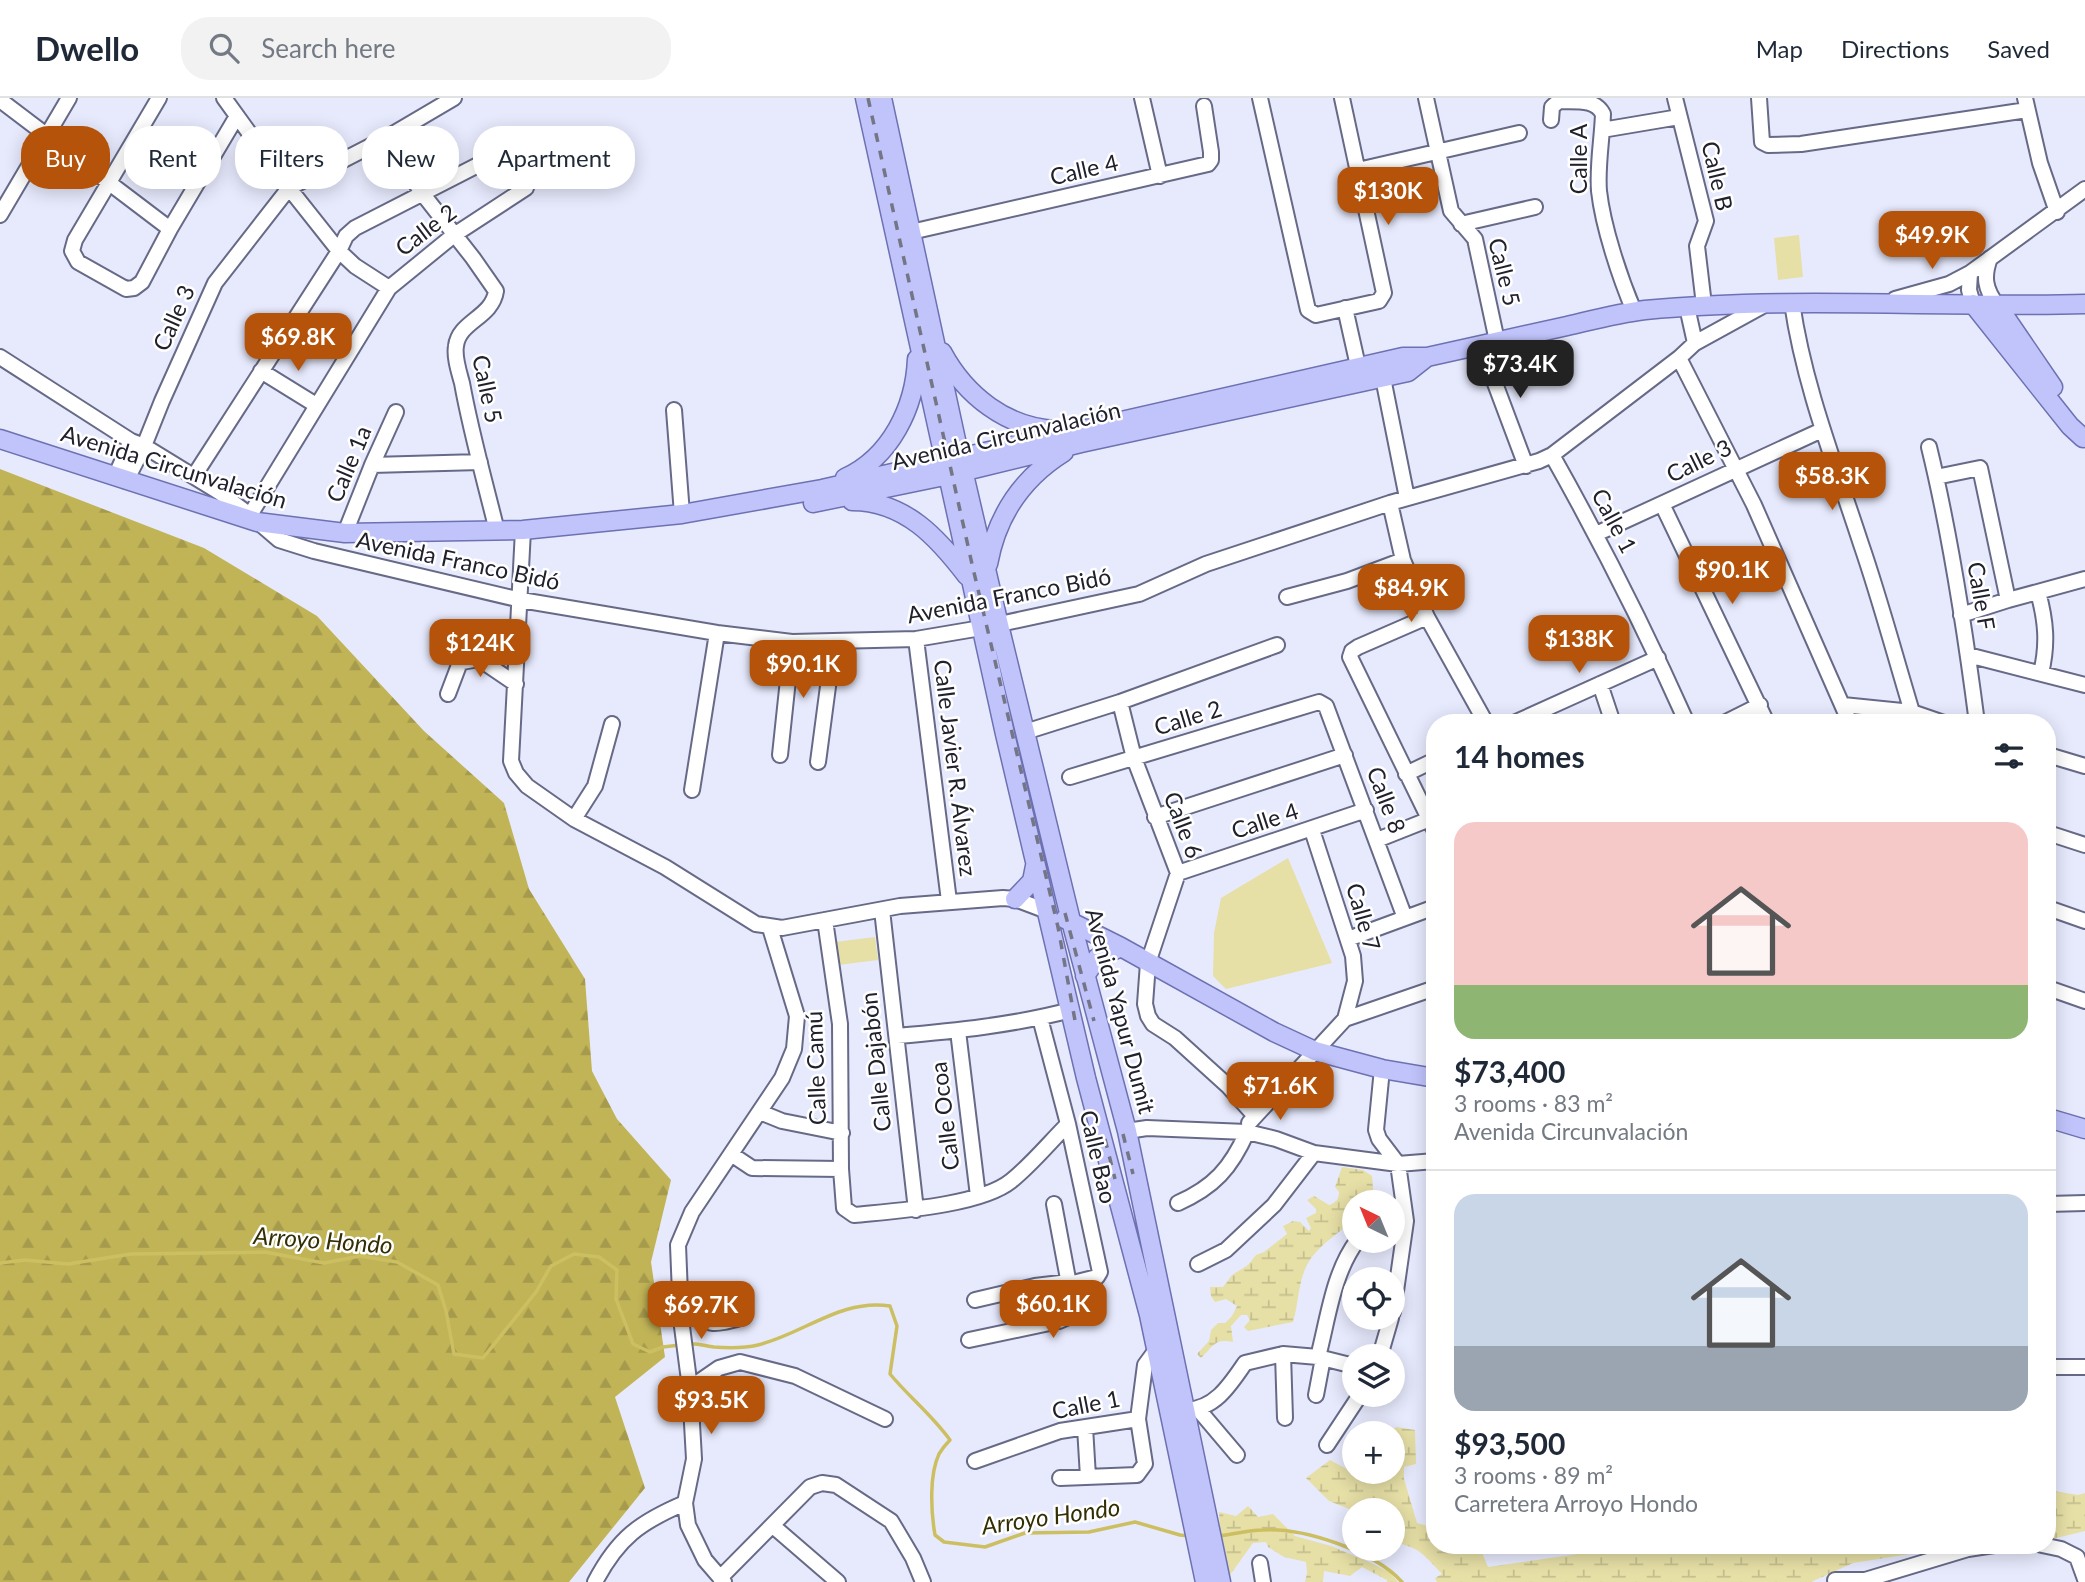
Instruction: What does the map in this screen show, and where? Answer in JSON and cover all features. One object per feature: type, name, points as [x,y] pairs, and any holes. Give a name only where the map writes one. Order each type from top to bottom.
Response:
[{"type":"main road","points":[[865,98],[926,339],[954,466]]},
{"type":"main road","points":[[823,495],[876,456],[894,436],[914,389],[926,339],[911,232],[882,98]]},
{"type":"main road","name":"Avenida Circunvalación","points":[[588,525],[651,527],[690,524],[1360,375],[1403,357],[1427,357],[1634,311],[1767,303],[1883,302],[2036,306],[2085,304]]},
{"type":"main road","points":[[1973,304],[2084,440]]},
{"type":"main road","points":[[1997,305],[2078,422],[2084,440]]},
{"type":"main road","points":[[2018,336],[2021,324],[2036,306]]},
{"type":"main road","points":[[926,339],[981,402],[1026,426],[1079,437]]},
{"type":"main road","name":"Avenida Circunvalación","points":[[1360,375],[1383,378],[1408,372],[1427,357]]},
{"type":"main road","points":[[987,570],[1000,522],[1011,501],[1045,464],[1079,437]]},
{"type":"main road","name":"Avenida Circunvalación","points":[[0,439],[254,519],[345,533],[497,531],[588,525],[823,495]]},
{"type":"main road","name":"Avenida Yapur Dumit","points":[[954,466],[987,570],[990,626],[1046,911],[1191,1482],[1212,1577]]},
{"type":"main road","name":"Avenida Yapur Dumit","points":[[954,466],[971,581],[990,626],[1026,732],[1071,921],[1126,1131],[1192,1410],[1191,1482]]},
{"type":"main road","points":[[823,495],[884,506],[906,516],[939,540],[971,581]]},
{"type":"main road","points":[[1015,899],[1032,881],[1035,863]]},
{"type":"main road","points":[[1046,911],[1121,947],[1274,1032],[1315,1051],[1382,1069],[1426,1076]]},
{"type":"main road","points":[[1085,976],[1097,958],[1121,947]]},
{"type":"main road","points":[[2056,1120],[2085,1129]]},
{"type":"street","points":[[53,126],[69,98]]},
{"type":"street","points":[[159,98],[110,184],[170,229]]},
{"type":"street","name":"Calle 2","points":[[224,98],[244,126]]},
{"type":"street","points":[[406,126],[454,98]]},
{"type":"street","points":[[1142,98],[1160,176]]},
{"type":"street","points":[[1260,98],[1308,310],[1316,315],[1379,301],[1384,293],[1342,98]]},
{"type":"street","name":"Calle 5","points":[[1426,98],[1451,211],[1475,239],[1489,343],[1526,466]]},
{"type":"street","name":"Calle B","points":[[1675,98],[1706,221],[1698,246],[1695,343]]},
{"type":"street","points":[[1759,98],[1762,142],[1765,145],[1801,144],[2026,104],[2040,163],[2057,212]]},
{"type":"street","points":[[0,100],[34,126]]},
{"type":"street","name":"Calle A","points":[[1550,120],[1552,107],[1559,101],[1591,103],[1601,109],[1599,190],[1603,214],[1625,291],[1634,311]]},
{"type":"street","name":"Calle 4","points":[[911,232],[1208,164],[1211,160],[1204,106]]},
{"type":"street","points":[[107,189],[75,240],[72,251],[78,262],[126,289],[139,286],[237,116]]},
{"type":"street","points":[[1602,130],[1679,117]]},
{"type":"street","points":[[1358,170],[1519,132]]},
{"type":"street","points":[[194,476],[339,251],[346,236],[355,228],[473,167]]},
{"type":"street","points":[[0,215],[21,180]]},
{"type":"street","name":"Calle 3","points":[[121,479],[137,444],[162,401],[215,283],[288,189]]},
{"type":"street","name":"Calle 2","points":[[290,189],[339,251],[355,266],[389,288]]},
{"type":"street","name":"Calle 5","points":[[419,189],[496,291],[494,301],[487,310],[465,328],[456,342],[455,350],[497,531]]},
{"type":"street","name":"Calle 2","points":[[254,519],[316,405],[389,288],[454,235],[524,189]]},
{"type":"street","points":[[1883,302],[1949,284],[1970,273],[2085,189]]},
{"type":"street","points":[[1461,224],[1535,207]]},
{"type":"street","points":[[1990,258],[1985,280],[1997,305]]},
{"type":"street","points":[[1970,273],[1969,290],[1973,304]]},
{"type":"street","name":"Avenida Franco Bidó","points":[[0,357],[137,444],[194,476],[279,540],[314,551],[521,600],[717,633],[792,642],[916,639],[1139,594],[1206,564],[1390,503],[1526,466],[1552,454],[1695,343],[1767,303]]},
{"type":"street","points":[[1792,303],[1799,346],[1822,430],[1862,546],[1912,712]]},
{"type":"street","points":[[1345,308],[1360,375]]},
{"type":"street","points":[[1679,358],[1736,468],[1846,714]]},
{"type":"street","points":[[261,371],[316,405]]},
{"type":"street","points":[[1383,378],[1407,498]]},
{"type":"street","points":[[674,410],[682,514]]},
{"type":"street","name":"Calle 1a","points":[[345,533],[397,412]]},
{"type":"street","name":"Calle 3","points":[[1596,534],[1822,430]]},
{"type":"street","name":"Calle F","points":[[1928,447],[1936,477],[1968,654],[1976,714]]},
{"type":"street","name":"Calle 1","points":[[1552,454],[1596,534],[1683,714]]},
{"type":"street","points":[[372,465],[480,462]]},
{"type":"street","points":[[1936,477],[1980,468],[2008,600]]},
{"type":"street","points":[[1390,503],[1403,561],[1427,617],[1481,714]]},
{"type":"street","points":[[1662,504],[1764,714]]},
{"type":"street","points":[[523,530],[511,761],[527,786],[574,818],[665,867],[740,917],[770,928],[949,901],[1015,899],[1046,911]]},
{"type":"street","points":[[1287,597],[1347,581],[1403,561]]},
{"type":"street","points":[[1961,615],[2085,579]]},
{"type":"street","points":[[2038,592],[2047,641],[2040,673]]},
{"type":"street","points":[[1426,810],[1350,657],[1352,651],[1358,647],[1427,617]]},
{"type":"street","points":[[692,790],[717,633]]},
{"type":"street","name":"Calle Javier R. Álvarez","points":[[916,639],[949,901]]},
{"type":"street","points":[[818,762],[834,641]]},
{"type":"street","points":[[780,755],[792,642]]},
{"type":"street","points":[[1026,732],[1120,702],[1277,645]]},
{"type":"street","points":[[1968,654],[2085,685]]},
{"type":"street","points":[[1534,714],[1658,658]]},
{"type":"street","points":[[448,694],[459,665],[479,659],[516,684]]},
{"type":"street","points":[[1601,684],[1610,714]]},
{"type":"street","name":"Calle 6","points":[[1120,702],[1134,758],[1178,873],[1149,962],[1145,1004],[1148,1016],[1153,1024],[1175,1038],[1228,1086],[1255,1116]]},
{"type":"street","name":"Calle 2","points":[[1070,776],[1319,702]]},
{"type":"street","name":"Calle 8","points":[[1319,702],[1326,706],[1405,918]]},
{"type":"street","points":[[1742,714],[1760,705]]},
{"type":"street","points":[[1843,705],[1918,714]]},
{"type":"street","points":[[574,818],[595,786],[612,724]]},
{"type":"street","points":[[1155,817],[1345,755]]},
{"type":"street","points":[[2056,757],[2085,766]]},
{"type":"street","points":[[1406,774],[1426,764]]},
{"type":"street","name":"Calle 4","points":[[1178,873],[1366,810]]},
{"type":"street","points":[[1377,840],[1426,825]]},
{"type":"street","name":"Calle 7","points":[[1312,830],[1353,956],[1355,981],[1345,1018]]},
{"type":"street","points":[[2056,836],[2085,845]]},
{"type":"street","name":"Calle Dajabón","points":[[882,910],[916,1210]]},
{"type":"street","points":[[1348,939],[1426,910]]},
{"type":"street","points":[[2056,911],[2085,921]]},
{"type":"street","name":"Calle Camú","points":[[825,920],[840,1024],[841,1169],[844,1208],[854,1214],[916,1210]]},
{"type":"street","points":[[770,928],[797,1016],[793,1049],[782,1078],[692,1212],[678,1245],[681,1314],[690,1388],[694,1459],[685,1503],[688,1525],[705,1560],[722,1580],[810,1487],[822,1483],[836,1485],[891,1521],[913,1558],[923,1582]]},
{"type":"street","points":[[1178,1203],[1198,1194],[1217,1180],[1237,1156],[1244,1132],[1255,1116],[1345,1018],[1426,991]]},
{"type":"street","points":[[2056,991],[2085,1001]]},
{"type":"street","points":[[897,1036],[958,1031],[1041,1018],[1071,1010]]},
{"type":"street","name":"Calle Bao","points":[[1041,1018],[1068,1124],[1100,1272],[1097,1277],[1069,1283]]},
{"type":"street","name":"Calle Ocoa","points":[[958,1031],[978,1196]]},
{"type":"street","points":[[1382,1069],[1376,1130],[1379,1139],[1398,1164],[1399,1190]]},
{"type":"street","points":[[760,1112],[782,1121],[842,1133]]},
{"type":"street","points":[[916,1210],[995,1191],[1010,1182],[1068,1124]]},
{"type":"street","points":[[1126,1131],[1147,1128],[1244,1132],[1276,1139],[1314,1153],[1398,1164],[1426,1162]]},
{"type":"street","points":[[1198,1264],[1226,1250],[1273,1205],[1314,1153]]},
{"type":"street","points":[[732,1154],[752,1168],[841,1169]]},
{"type":"street","points":[[2056,1204],[2085,1203]]},
{"type":"street","points":[[969,1340],[1070,1317],[1074,1311],[1054,1204]]},
{"type":"street","points":[[1315,1395],[1320,1357],[1348,1253]]},
{"type":"street","points":[[975,1300],[1035,1286],[1069,1283]]},
{"type":"street","points":[[681,1314],[707,1324],[744,1317]]},
{"type":"street","name":"Calle 1","points":[[975,1461],[1060,1432],[1138,1419],[1145,1365],[1156,1350]]},
{"type":"street","points":[[1283,1354],[1285,1418]]},
{"type":"street","points":[[1237,1455],[1192,1410],[1213,1402],[1230,1386],[1245,1363],[1283,1354],[1320,1357],[1342,1363]]},
{"type":"street","points":[[690,1388],[719,1368],[740,1362],[795,1376],[885,1419]]},
{"type":"street","points":[[2056,1367],[2085,1367]]},
{"type":"street","points":[[1327,1445],[1352,1407]]},
{"type":"street","points":[[1060,1478],[1137,1475],[1145,1464],[1138,1419]]},
{"type":"street","points":[[1085,1427],[1088,1477]]},
{"type":"street","points":[[594,1582],[610,1554],[631,1531],[645,1521],[685,1503]]},
{"type":"street","points":[[773,1526],[838,1582]]},
{"type":"street","points":[[2056,1548],[2077,1557],[2085,1579]]},
{"type":"street","points":[[1835,1580],[1865,1580],[1951,1554]]},
{"type":"street","points":[[1260,1563],[1263,1582]]},
{"type":"green space","points":[[1799,235],[1803,277],[1778,280],[1774,238]]},
{"type":"green space","points":[[0,469],[204,548],[317,616],[424,731],[504,803],[529,889],[585,979],[592,1071],[617,1119],[671,1180],[651,1262],[665,1357],[615,1397],[645,1488],[569,1582],[0,1582]]},
{"type":"green space","points":[[1288,858],[1332,963],[1226,989],[1213,976],[1214,933],[1221,898]]},
{"type":"green space","points":[[875,937],[878,960],[838,965],[835,942]]},
{"type":"green space","points":[[1342,1167],[1363,1170],[1372,1176],[1373,1190],[1342,1190],[1342,1229],[1319,1249],[1308,1263],[1302,1278],[1293,1322],[1248,1331],[1244,1327],[1250,1320],[1247,1315],[1241,1315],[1231,1326],[1233,1342],[1218,1342],[1201,1358],[1197,1354],[1209,1341],[1211,1330],[1218,1323],[1225,1323],[1237,1306],[1226,1299],[1215,1302],[1210,1287],[1223,1287],[1232,1275],[1248,1265],[1256,1255],[1287,1234],[1283,1226],[1293,1221],[1300,1222],[1309,1231],[1311,1228],[1306,1218],[1316,1213],[1316,1209],[1307,1200],[1314,1196],[1329,1205],[1338,1199],[1339,1192],[1335,1187]]},
{"type":"green space","points":[[1405,1428],[1415,1430],[1416,1464],[1405,1467]]},
{"type":"green space","points":[[1330,1460],[1342,1466],[1342,1484],[1405,1482],[1417,1523],[1426,1526],[1426,1554],[1483,1554],[1488,1567],[1578,1554],[1910,1554],[1853,1563],[1811,1582],[1437,1582],[1435,1578],[1442,1574],[1426,1557],[1405,1545],[1405,1498],[1342,1498],[1342,1506],[1329,1501],[1306,1478]]},
{"type":"green space","points":[[2056,1491],[2078,1495],[2085,1493],[2085,1531],[2056,1538]]},
{"type":"green space","points":[[1248,1506],[1258,1517],[1273,1514],[1295,1536],[1342,1551],[1342,1561],[1369,1562],[1389,1572],[1398,1582],[1387,1582],[1362,1567],[1350,1576],[1324,1571],[1323,1582],[1305,1582],[1306,1562],[1284,1557],[1268,1547],[1266,1542],[1253,1543],[1230,1575],[1220,1530],[1219,1512],[1236,1516]]},
{"type":"waterway","name":"Arroyo Hondo","points":[[0,1263],[25,1260],[68,1264],[131,1254],[265,1252],[324,1263],[360,1256],[397,1262],[438,1285],[454,1354],[483,1358],[536,1292],[551,1266],[574,1254],[599,1257],[617,1270],[616,1299],[633,1344],[650,1352],[680,1345]]},
{"type":"waterway","name":"Arroyo Hondo","points":[[688,1344],[725,1348],[753,1346],[775,1340],[855,1307],[890,1306],[897,1326],[890,1374],[950,1440],[939,1454],[932,1483],[935,1535],[944,1542],[985,1547],[1025,1533],[1089,1532],[1135,1522],[1190,1536]]},
{"type":"waterway","name":"Arroyo Hondo","points":[[1218,1536],[1256,1530],[1297,1532],[1356,1551],[1374,1560],[1402,1582]]},
{"type":"railway","points":[[868,98],[972,564],[1058,927],[1076,1026]]},
{"type":"railway","points":[[1065,913],[1094,1021]]},
{"type":"railway","points":[[1123,1134],[1133,1174]]},
{"type":"railway","points":[[1105,1139],[1115,1179]]}]
